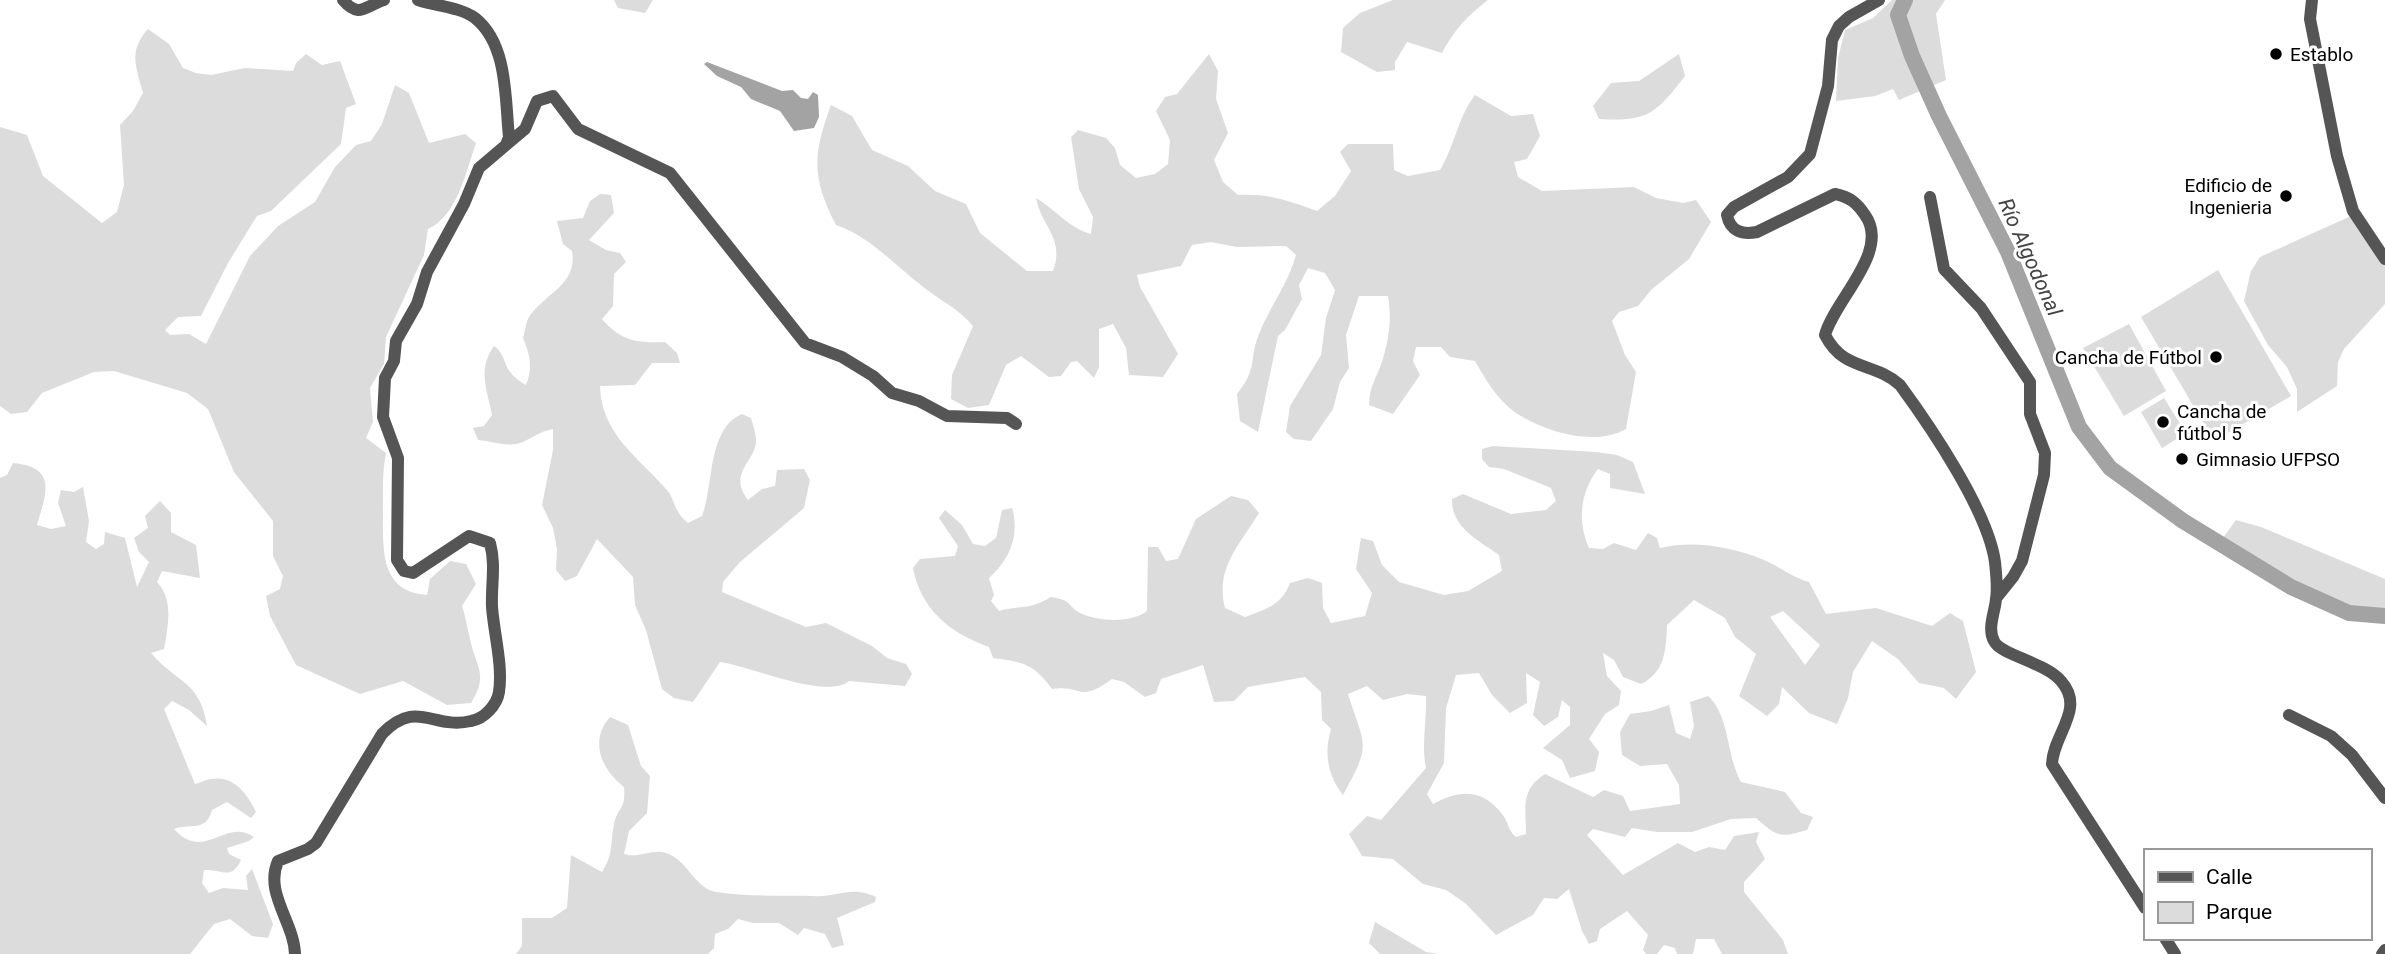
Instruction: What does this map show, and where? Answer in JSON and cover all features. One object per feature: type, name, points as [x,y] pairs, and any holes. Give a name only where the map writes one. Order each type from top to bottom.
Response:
[{"type":"street","points":[[343,0],[351,9],[358,11],[384,0]]},
{"type":"street","points":[[418,0],[466,14],[488,33],[502,70],[509,136],[506,145]]},
{"type":"street","points":[[1879,0],[1849,17],[1839,26],[1832,40],[1828,86],[1811,154],[1788,177],[1734,207],[1727,215],[1729,222],[1734,230],[1747,234],[1757,232],[1835,194],[1847,197],[1870,221],[1874,238],[1869,255],[1829,319],[1825,335],[1832,348],[1848,362],[1889,375],[1906,394],[1978,509],[1994,559],[1997,597],[1992,617],[1994,641],[2001,649],[2042,664],[2063,682],[2071,696],[2071,712],[2055,746],[2052,764],[2144,906]]},
{"type":"street","points":[[2312,0],[2310,19],[2347,179],[2359,208],[2385,248]]},
{"type":"street","points":[[2320,0],[2318,19],[2353,211],[2385,259]]},
{"type":"street","points":[[295,954],[274,886],[273,872],[278,861],[316,843],[382,734],[395,721],[424,714],[454,723],[473,721],[490,710],[499,694],[492,604],[494,558],[490,543],[469,536],[413,573],[404,571],[397,560],[398,458],[383,417],[382,397],[394,360],[396,341],[417,304],[427,272],[464,204],[479,168],[486,159],[524,129],[537,101],[553,96],[578,129],[670,173],[805,343],[814,349],[842,357],[873,376],[892,393],[919,401],[947,416],[1007,418],[1016,424]]},
{"type":"street","points":[[1930,197],[1944,269],[1981,308],[2030,382],[2030,414],[2045,453],[2044,475],[2022,561],[2014,577],[1997,597]]},
{"type":"street","points":[[2289,715],[2331,736],[2352,755],[2385,798]]},
{"type":"street","points":[[2382,954],[2385,950]]},
{"type":"green space","points":[[614,0],[653,0],[645,13],[618,8]]},
{"type":"green space","points":[[1393,0],[1488,0],[1462,23],[1442,53],[1407,42],[1395,62],[1395,70],[1377,72],[1341,52],[1343,28],[1360,13]]},
{"type":"green space","points":[[1892,0],[1945,0],[1936,14],[1946,80],[1899,100],[1893,89],[1875,96],[1836,101],[1838,58],[1845,30],[1873,18]]},
{"type":"green space","points":[[148,29],[169,44],[183,68],[196,73],[211,75],[245,68],[293,71],[296,63],[306,54],[322,65],[340,61],[356,104],[346,108],[341,144],[271,211],[257,216],[228,263],[201,316],[178,317],[165,330],[170,335],[189,334],[206,344],[250,256],[278,226],[315,202],[335,167],[356,145],[371,141],[382,124],[395,85],[409,93],[429,143],[465,134],[476,143],[453,204],[438,223],[428,229],[424,255],[386,337],[384,364],[370,388],[373,422],[366,438],[386,453],[383,541],[387,566],[392,577],[400,586],[427,595],[430,579],[450,561],[466,564],[476,584],[462,606],[480,671],[479,685],[471,703],[447,705],[403,681],[360,694],[296,665],[270,616],[266,596],[280,589],[283,576],[273,556],[273,521],[234,472],[208,409],[187,393],[114,371],[94,372],[42,393],[27,412],[11,414],[0,406],[0,127],[27,135],[43,176],[102,223],[117,212],[124,185],[120,125],[133,111],[143,93],[135,60],[138,45]]},
{"type":"green space","points":[[1209,54],[1218,71],[1216,99],[1228,133],[1214,160],[1223,182],[1238,195],[1269,197],[1317,211],[1335,196],[1351,171],[1340,152],[1348,144],[1393,144],[1394,170],[1408,176],[1440,170],[1464,112],[1475,95],[1511,116],[1533,114],[1540,136],[1527,159],[1514,162],[1518,177],[1542,191],[1634,187],[1656,198],[1683,203],[1696,200],[1711,222],[1689,259],[1651,290],[1638,306],[1619,312],[1612,321],[1625,355],[1636,372],[1626,429],[1599,437],[1585,437],[1541,426],[1516,413],[1503,402],[1475,361],[1450,357],[1441,347],[1416,347],[1413,361],[1420,375],[1393,414],[1369,405],[1386,345],[1390,321],[1389,305],[1388,296],[1359,296],[1346,335],[1349,368],[1340,382],[1333,409],[1311,441],[1294,439],[1286,432],[1290,406],[1321,355],[1326,318],[1335,290],[1325,273],[1308,268],[1299,285],[1302,299],[1285,330],[1278,336],[1258,432],[1240,421],[1237,394],[1251,370],[1259,334],[1296,255],[1286,246],[1237,247],[1211,242],[1192,245],[1181,266],[1137,275],[1140,287],[1178,354],[1163,377],[1129,375],[1126,348],[1113,324],[1099,329],[1099,367],[1094,378],[1077,361],[1071,362],[1061,376],[1049,377],[1021,356],[1006,365],[989,405],[968,408],[951,399],[952,375],[973,326],[958,311],[862,237],[836,225],[822,193],[817,165],[821,138],[831,105],[852,116],[872,150],[908,166],[935,191],[966,204],[980,233],[1027,271],[1053,271],[1056,260],[1054,241],[1036,198],[1069,223],[1091,234],[1093,217],[1079,189],[1071,137],[1078,130],[1106,138],[1115,148],[1120,165],[1136,178],[1155,174],[1168,164],[1170,140],[1156,111],[1165,97],[1177,94]]},
{"type":"green space","points":[[1679,54],[1685,76],[1658,107],[1629,119],[1599,119],[1593,106],[1611,83],[1639,81]]},
{"type":"green space","points":[[600,194],[611,195],[614,213],[589,240],[606,250],[620,253],[626,262],[614,274],[613,306],[602,319],[616,332],[630,339],[665,342],[677,353],[680,363],[652,363],[635,385],[600,386],[607,417],[622,443],[668,492],[679,514],[688,523],[702,516],[713,459],[723,432],[731,421],[742,414],[751,418],[755,432],[755,448],[740,482],[748,500],[762,489],[775,486],[777,470],[804,469],[810,480],[804,508],[739,563],[723,582],[722,592],[806,627],[826,623],[872,646],[887,658],[906,664],[912,674],[905,686],[849,681],[838,686],[807,685],[720,662],[693,702],[674,698],[662,689],[646,630],[635,605],[633,577],[597,539],[577,576],[565,581],[556,570],[557,549],[553,528],[542,505],[553,450],[553,429],[518,444],[501,444],[478,440],[473,428],[484,426],[492,415],[485,371],[494,346],[512,374],[526,385],[530,361],[523,338],[528,319],[559,288],[573,263],[572,251],[563,244],[557,221],[583,218],[590,201]]},
{"type":"green space","points":[[2351,216],[2385,264],[2385,304],[2344,349],[2338,362],[2337,386],[2297,412],[2297,389],[2287,367],[2268,345],[2244,301],[2251,271],[2260,257]]},
{"type":"green space","name":"Cancha de Fútbol","points":[[2218,270],[2291,396],[2214,441],[2141,317]]},
{"type":"green space","points":[[2129,324],[2166,391],[2124,416],[2083,348]]},
{"type":"green space","name":"Cancha de fútbol 5","points":[[2164,398],[2186,433],[2162,448],[2141,412]]},
{"type":"green space","points":[[1493,446],[1596,452],[1617,455],[1633,462],[1645,494],[1610,488],[1610,474],[1598,469],[1592,478],[1582,507],[1583,528],[1589,548],[1603,549],[1614,543],[1636,550],[1648,533],[1657,538],[1660,548],[1713,546],[1764,560],[1809,582],[1826,614],[1876,608],[1932,626],[1950,613],[1963,621],[1976,672],[1956,699],[1944,688],[1919,683],[1898,659],[1872,641],[1853,672],[1848,698],[1837,724],[1809,713],[1782,687],[1779,704],[1767,716],[1739,696],[1756,654],[1735,637],[1725,618],[1694,600],[1667,625],[1665,651],[1660,667],[1641,684],[1623,677],[1614,660],[1603,653],[1607,676],[1621,691],[1619,705],[1605,714],[1589,739],[1599,752],[1595,771],[1570,778],[1562,760],[1543,748],[1570,725],[1570,707],[1562,700],[1558,717],[1544,726],[1533,715],[1540,682],[1526,673],[1527,703],[1510,713],[1492,695],[1479,673],[1456,675],[1446,708],[1444,763],[1427,794],[1433,804],[1461,794],[1478,796],[1502,814],[1516,837],[1526,834],[1525,808],[1528,793],[1531,786],[1545,774],[1593,797],[1604,790],[1623,796],[1630,811],[1680,804],[1679,785],[1667,764],[1640,766],[1622,755],[1620,732],[1630,714],[1669,705],[1676,733],[1690,739],[1694,726],[1690,702],[1708,696],[1720,714],[1741,782],[1785,792],[1801,813],[1813,817],[1807,830],[1779,834],[1756,818],[1731,819],[1692,832],[1657,832],[1632,828],[1625,837],[1593,829],[1587,835],[1623,875],[1678,843],[1695,852],[1709,847],[1725,850],[1734,836],[1759,832],[1756,842],[1765,859],[1744,882],[1744,892],[1783,940],[1788,954],[1722,954],[1714,939],[1696,939],[1693,954],[1677,954],[1675,948],[1664,945],[1657,954],[1646,954],[1643,950],[1648,935],[1627,911],[1600,929],[1597,941],[1589,944],[1582,931],[1569,889],[1557,899],[1544,898],[1533,915],[1496,935],[1465,903],[1446,890],[1423,884],[1393,859],[1362,856],[1349,834],[1367,816],[1381,820],[1426,768],[1426,696],[1407,694],[1383,700],[1367,686],[1348,694],[1363,745],[1358,764],[1343,795],[1333,779],[1328,763],[1331,729],[1322,720],[1321,692],[1305,677],[1248,687],[1234,701],[1214,702],[1203,665],[1161,679],[1156,693],[1145,697],[1124,682],[1112,679],[1086,692],[1052,689],[1033,669],[1020,663],[993,658],[989,647],[962,635],[939,618],[923,596],[913,568],[920,559],[955,556],[958,546],[939,518],[945,510],[962,525],[973,544],[985,546],[996,538],[1002,510],[1012,508],[1014,537],[1008,555],[989,578],[994,595],[991,601],[999,611],[1031,606],[1051,597],[1067,602],[1087,616],[1115,620],[1133,618],[1147,611],[1148,547],[1158,547],[1166,561],[1178,559],[1196,519],[1231,496],[1248,500],[1259,513],[1226,569],[1223,581],[1225,608],[1245,617],[1278,601],[1290,583],[1308,578],[1322,583],[1323,608],[1331,623],[1365,616],[1372,593],[1356,569],[1361,538],[1373,541],[1382,565],[1399,582],[1444,595],[1468,591],[1502,571],[1499,555],[1461,525],[1453,509],[1452,499],[1463,494],[1511,514],[1546,510],[1556,501],[1551,488],[1504,469],[1489,467],[1482,459],[1482,449]],"holes":[[[1783,611],[1820,645],[1805,665],[1770,617]]]},
{"type":"green space","points":[[13,463],[37,470],[43,476],[45,493],[37,525],[51,529],[66,526],[58,503],[61,490],[74,492],[83,487],[89,521],[86,542],[96,549],[104,544],[105,532],[125,538],[137,587],[149,562],[139,552],[134,538],[148,528],[145,516],[160,501],[171,513],[171,532],[196,545],[200,578],[162,571],[157,582],[166,597],[168,622],[164,649],[151,653],[193,691],[204,711],[207,726],[189,710],[172,701],[164,709],[195,784],[210,779],[227,780],[244,793],[256,812],[251,818],[227,802],[212,810],[202,824],[174,829],[195,842],[234,832],[244,832],[254,837],[227,848],[229,854],[241,860],[234,870],[226,873],[204,870],[202,883],[209,893],[223,888],[248,890],[246,876],[252,869],[273,924],[268,938],[252,936],[230,919],[214,924],[190,954],[0,954],[0,478],[7,475]]},
{"type":"green space","points":[[2236,520],[2261,527],[2385,579],[2385,614],[2350,611],[2291,585],[2220,542]]},
{"type":"green space","points":[[610,717],[628,725],[641,766],[650,776],[647,813],[629,831],[624,854],[666,853],[680,861],[702,885],[716,892],[821,896],[858,892],[876,897],[875,902],[837,918],[844,945],[832,948],[825,934],[804,928],[798,935],[779,923],[753,923],[738,919],[728,929],[715,934],[714,948],[708,954],[516,954],[522,946],[522,918],[552,918],[567,908],[571,855],[602,872],[608,859],[614,824],[623,805],[624,795],[624,787],[609,772],[600,754],[600,736]]},
{"type":"green space","points":[[1375,922],[1426,952],[1439,954],[1380,954],[1369,943]]},
{"type":"shaded area","points":[[707,62],[782,91],[793,90],[801,98],[808,99],[813,92],[818,95],[819,117],[814,128],[794,131],[780,111],[751,99],[741,87],[717,76],[704,64]]},
{"type":"waterway","name":"Río Algodonal","points":[[1905,0],[1898,15],[1912,56],[1939,116],[2008,252],[2079,427],[2110,468],[2183,521],[2291,587],[2349,613],[2385,616]]},
{"type":"place","name":"Establo","points":[[2276,54]]},
{"type":"place","name":"Edificio de Ingenieria","points":[[2286,196]]},
{"type":"place","name":"Cancha de Fútbol","points":[[2216,357]]},
{"type":"place","name":"Cancha de fútbol 5","points":[[2163,422]]},
{"type":"place","name":"Gimnasio UFPSO","points":[[2182,459]]}]
